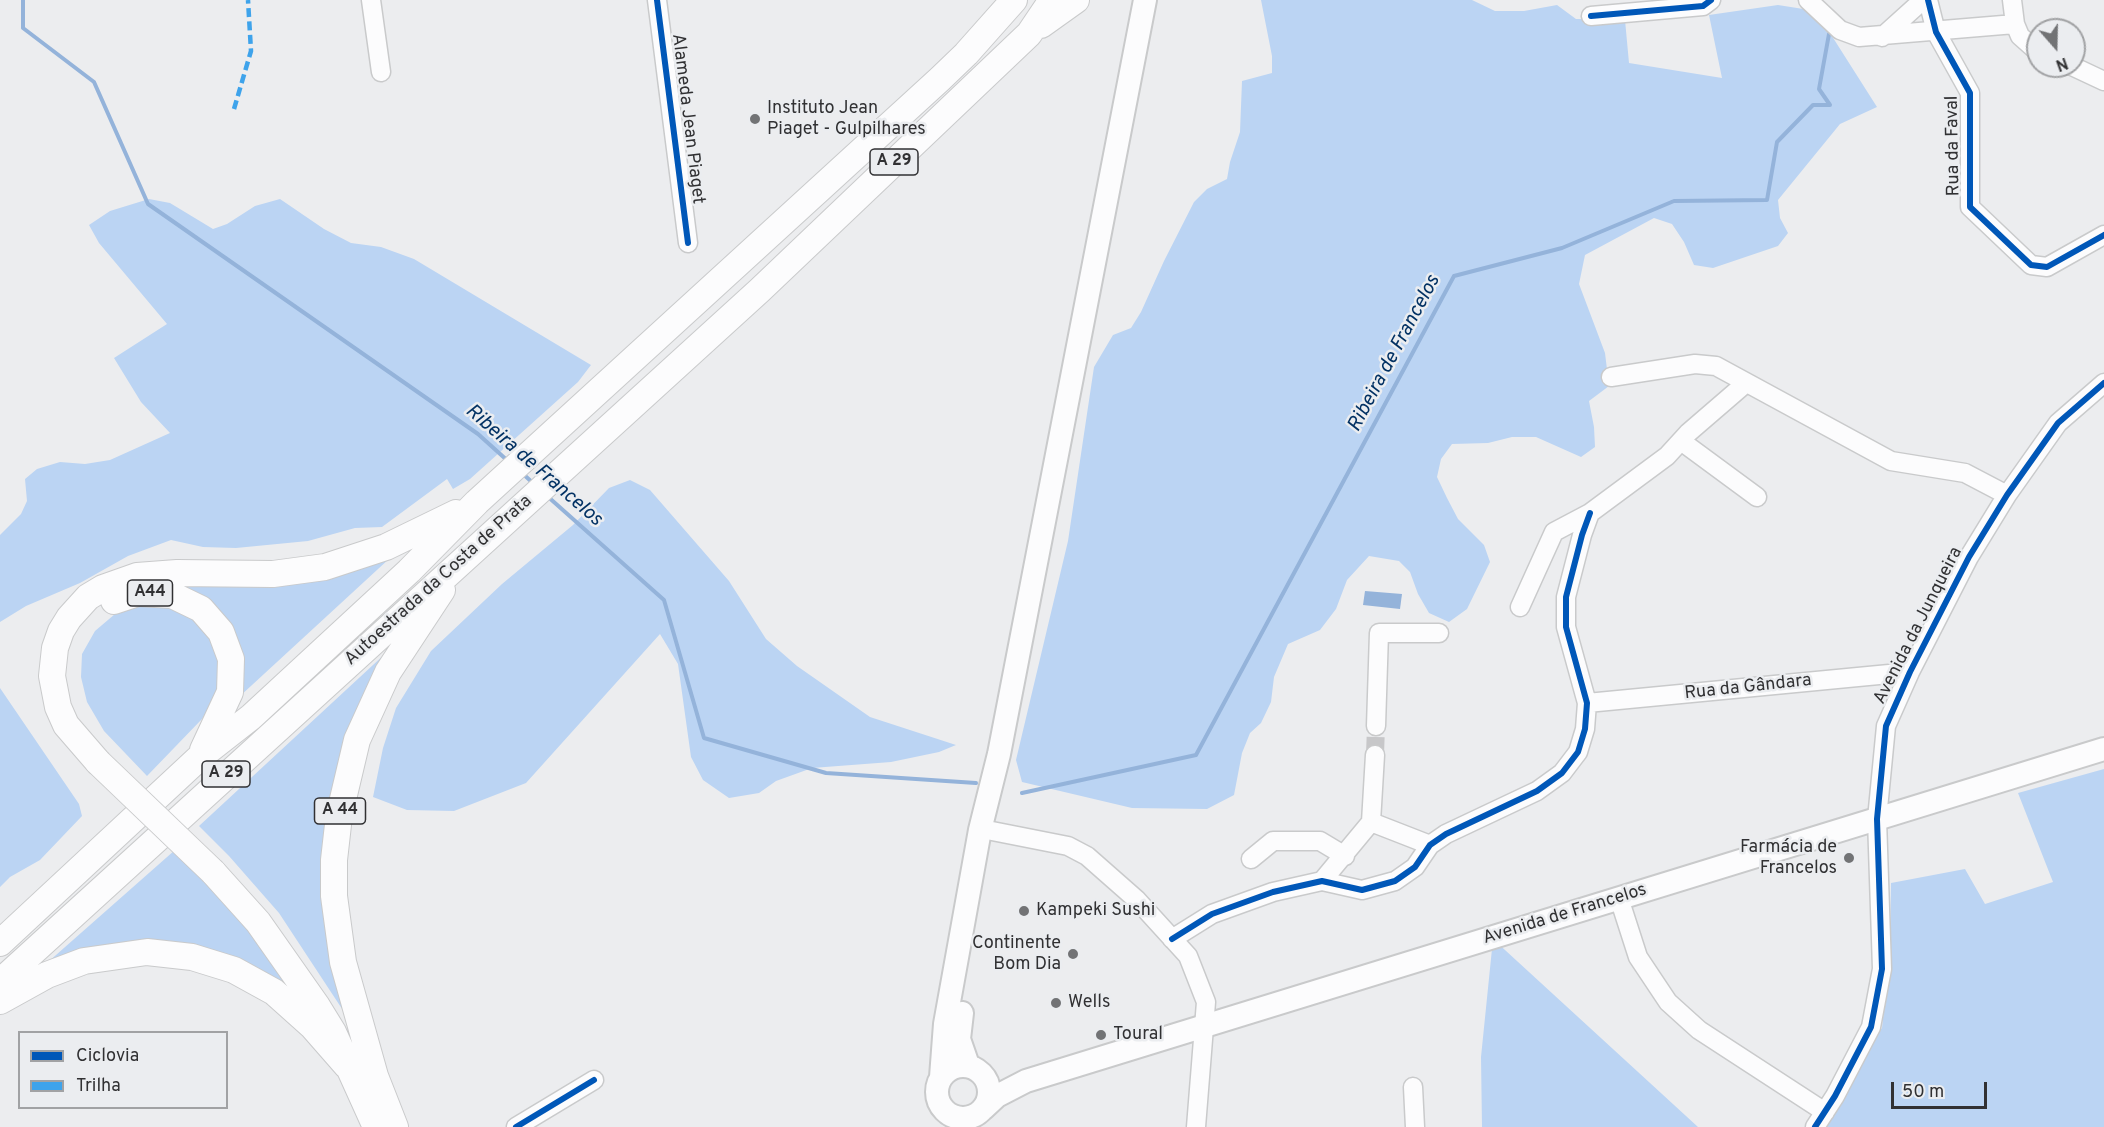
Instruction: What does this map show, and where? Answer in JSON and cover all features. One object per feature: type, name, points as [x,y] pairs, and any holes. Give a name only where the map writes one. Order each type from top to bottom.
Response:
[{"type":"highway","name":"Autoestrada da Costa de Prata","points":[[0,943],[200,757],[251,717],[400,579],[477,502],[564,421],[949,70],[1014,0]]},
{"type":"highway","name":"Autoestrada da Costa de Prata","points":[[0,982],[394,620],[455,569],[760,290],[1029,34],[1052,0]]},
{"type":"highway","name":"A 29","points":[[1029,34],[1076,0]]},
{"type":"highway","points":[[375,1076],[297,953],[266,912],[103,757],[77,740],[58,707],[54,692],[53,662],[61,632],[78,607],[103,588],[120,581],[156,574],[273,574],[325,567],[386,547],[477,502]]},
{"type":"highway","name":"A 44","points":[[395,1127],[375,1076],[351,994],[338,932],[334,860],[339,816],[357,740],[370,708],[388,672],[455,569]]},
{"type":"highway","name":"A44","points":[[103,757],[73,702],[69,671],[71,655],[78,634],[103,607],[138,592],[172,595],[201,609],[221,632],[231,659],[230,692],[200,757]]},
{"type":"highway","points":[[218,867],[288,961],[333,1032],[376,1127]]},
{"type":"highway","points":[[0,1001],[47,975],[84,961],[147,952],[192,957],[234,970],[274,992],[312,1026],[347,1066]]},
{"type":"main road","points":[[993,780],[992,831],[959,1039],[990,1093],[970,1118],[939,1117],[936,1092],[941,1077],[945,1024],[963,920],[980,830],[993,780],[1145,0]]},
{"type":"main road","name":"Avenida de Francelos","points":[[970,1118],[997,1096],[1026,1082],[2104,749]]},
{"type":"main road","points":[[941,1077],[953,1067],[976,1071]]},
{"type":"main road","name":"Avenida de Francelos","points":[[976,1071],[1026,1082]]},
{"type":"street","points":[[371,0],[381,72]]},
{"type":"street","name":"Alameda Jean Piaget","points":[[657,0],[688,243]]},
{"type":"street","points":[[1591,16],[1703,6],[1711,0]]},
{"type":"street","points":[[1808,0],[1840,30],[1859,38],[2014,24]]},
{"type":"street","points":[[1882,37],[1923,0]]},
{"type":"street","name":"Rua da Faval","points":[[1928,0],[1936,32],[1970,93],[1970,207],[2031,265],[2047,267],[2104,235]]},
{"type":"street","points":[[2012,0],[2014,24],[2020,36],[2026,41]]},
{"type":"street","points":[[2086,73],[2104,81]]},
{"type":"street","points":[[1611,377],[1695,364],[1716,366],[1891,461],[1965,473],[2007,495]]},
{"type":"street","points":[[1520,607],[1554,532],[1590,513],[1667,456],[1746,383]]},
{"type":"street","name":"Avenida da Junqueira","points":[[1820,1119],[1871,1027],[1882,969],[1876,819],[1886,726],[1910,672],[1969,557],[2007,495],[2058,423],[2104,383]]},
{"type":"street","points":[[1681,441],[1757,497]]},
{"type":"street","points":[[1172,939],[1212,914],[1273,892],[1322,881],[1362,890],[1395,881],[1414,867],[1430,845],[1446,834],[1537,791],[1562,773],[1578,752],[1585,729],[1587,703],[1566,627],[1566,597],[1581,535],[1590,513]]},
{"type":"street","points":[[1376,726],[1379,633],[1439,633]]},
{"type":"street","name":"Rua da Gândara","points":[[1587,703],[1910,672]]},
{"type":"street","points":[[1322,881],[1371,822],[1375,755]]},
{"type":"street","points":[[1371,822],[1430,845]]},
{"type":"street","points":[[992,831],[1068,846],[1087,856],[1137,900],[1194,966],[1206,1002],[1206,1025],[1201,1043],[1196,1127]]},
{"type":"street","points":[[1251,859],[1273,841],[1320,841],[1345,856]]},
{"type":"street","points":[[1619,898],[1638,957],[1668,1002],[1699,1029],[1820,1119]]},
{"type":"street","points":[[516,1127],[594,1080]]},
{"type":"street","points":[[1413,1087],[1415,1127]]},
{"type":"shaded area","points":[[1261,0],[1472,0],[1495,11],[1524,11],[1557,5],[1576,19],[1625,20],[1629,63],[1722,78],[1709,15],[1778,5],[1816,11],[1877,107],[1840,124],[1778,200],[1780,218],[1788,233],[1778,246],[1713,268],[1694,265],[1684,242],[1672,224],[1654,218],[1585,255],[1579,284],[1605,353],[1609,386],[1589,401],[1595,447],[1581,457],[1536,437],[1512,437],[1488,443],[1452,444],[1441,459],[1437,477],[1458,519],[1484,545],[1490,562],[1467,609],[1449,622],[1429,613],[1418,594],[1410,572],[1399,561],[1369,556],[1347,580],[1336,609],[1320,630],[1288,644],[1274,677],[1271,702],[1261,723],[1250,733],[1242,753],[1234,795],[1207,809],[1132,808],[1022,782],[1016,760],[1068,541],[1094,367],[1113,335],[1131,328],[1141,312],[1194,202],[1207,189],[1227,179],[1240,132],[1242,81],[1272,73],[1272,56]]},
{"type":"shaded area","points":[[149,199],[170,203],[213,229],[227,224],[255,206],[280,199],[324,229],[351,243],[381,247],[414,259],[591,365],[578,382],[470,479],[453,489],[447,479],[382,527],[355,528],[308,541],[236,548],[203,547],[171,540],[128,556],[80,583],[26,606],[0,622],[0,535],[21,514],[27,501],[25,479],[37,469],[60,462],[85,464],[110,460],[170,433],[141,402],[114,358],[167,324],[99,243],[89,225],[110,211]]},
{"type":"shaded area","points":[[630,480],[650,490],[729,581],[766,639],[797,666],[870,717],[956,745],[939,752],[891,762],[812,768],[776,781],[759,793],[729,798],[703,780],[691,757],[678,664],[660,634],[526,783],[454,811],[407,810],[373,797],[383,748],[396,708],[431,651],[502,584],[573,525],[609,488]]},
{"type":"shaded area","points":[[390,558],[239,697],[242,681],[166,581]]},
{"type":"shaded area","points":[[1365,591],[1402,594],[1400,609],[1363,605]]},
{"type":"shaded area","points":[[143,605],[169,606],[192,617],[205,631],[216,651],[219,671],[218,691],[202,719],[147,776],[104,731],[87,702],[81,677],[82,654],[95,631],[115,614]]},
{"type":"shaded area","points":[[400,640],[336,797],[350,1021],[279,913],[199,826]]},
{"type":"shaded area","points":[[0,688],[79,804],[82,816],[40,860],[10,877],[0,887]]},
{"type":"shaded area","points":[[2104,769],[2104,1127],[1826,1127],[1863,1052],[1882,1028],[1890,953],[1891,883],[1965,869],[1985,904],[2053,882],[2018,793]]},
{"type":"shaded area","points":[[175,850],[252,929],[313,1016],[222,959],[39,970]]},
{"type":"shaded area","points":[[1493,939],[1698,1127],[1482,1127],[1481,1057]]},
{"type":"waterway","name":"Ribeira de Francelos","points":[[23,0],[23,28],[94,82],[148,204],[478,434],[509,462]]},
{"type":"waterway","name":"Ribeira de Francelos","points":[[1022,793],[1196,755],[1454,276],[1562,248],[1674,201],[1767,200],[1777,142],[1813,105],[1830,105],[1819,89],[1829,34]]},
{"type":"waterway","name":"Ribeira de Francelos","points":[[522,473],[534,484]]},
{"type":"waterway","name":"Ribeira de Francelos","points":[[546,495],[664,600],[704,738],[826,773],[976,783]]},
{"type":"tunnel","points":[[1375,755],[1376,726]]},
{"type":"marked path","points":[[234,109],[251,51],[248,0]]},
{"type":"cycle path","points":[[657,0],[688,243]]},
{"type":"cycle path","points":[[1591,16],[1703,6],[1711,0]]},
{"type":"cycle path","points":[[1928,0],[1936,32],[1970,93],[1970,207],[2031,265],[2047,267],[2104,235]]},
{"type":"cycle path","points":[[1815,1127],[1835,1096],[1871,1027],[1882,969],[1877,819],[1886,726],[1910,672],[1969,557],[2007,495],[2058,423],[2104,383]]},
{"type":"cycle path","points":[[1172,939],[1212,914],[1273,892],[1322,881],[1362,890],[1395,881],[1415,867],[1430,845],[1446,834],[1537,791],[1562,773],[1578,752],[1585,729],[1587,703],[1566,627],[1566,597],[1590,513]]},
{"type":"cycle path","points":[[516,1127],[594,1080]]},
{"type":"place","name":"Instituto Jean Piaget - Gulpilhares","points":[[755,119]]},
{"type":"place","name":"Farmácia de Francelos","points":[[1849,858]]},
{"type":"place","name":"Kampeki Sushi","points":[[1024,911]]},
{"type":"place","name":"Continente Bom Dia","points":[[1073,954]]},
{"type":"place","name":"Wells","points":[[1056,1003]]},
{"type":"place","name":"Toural","points":[[1101,1035]]}]
